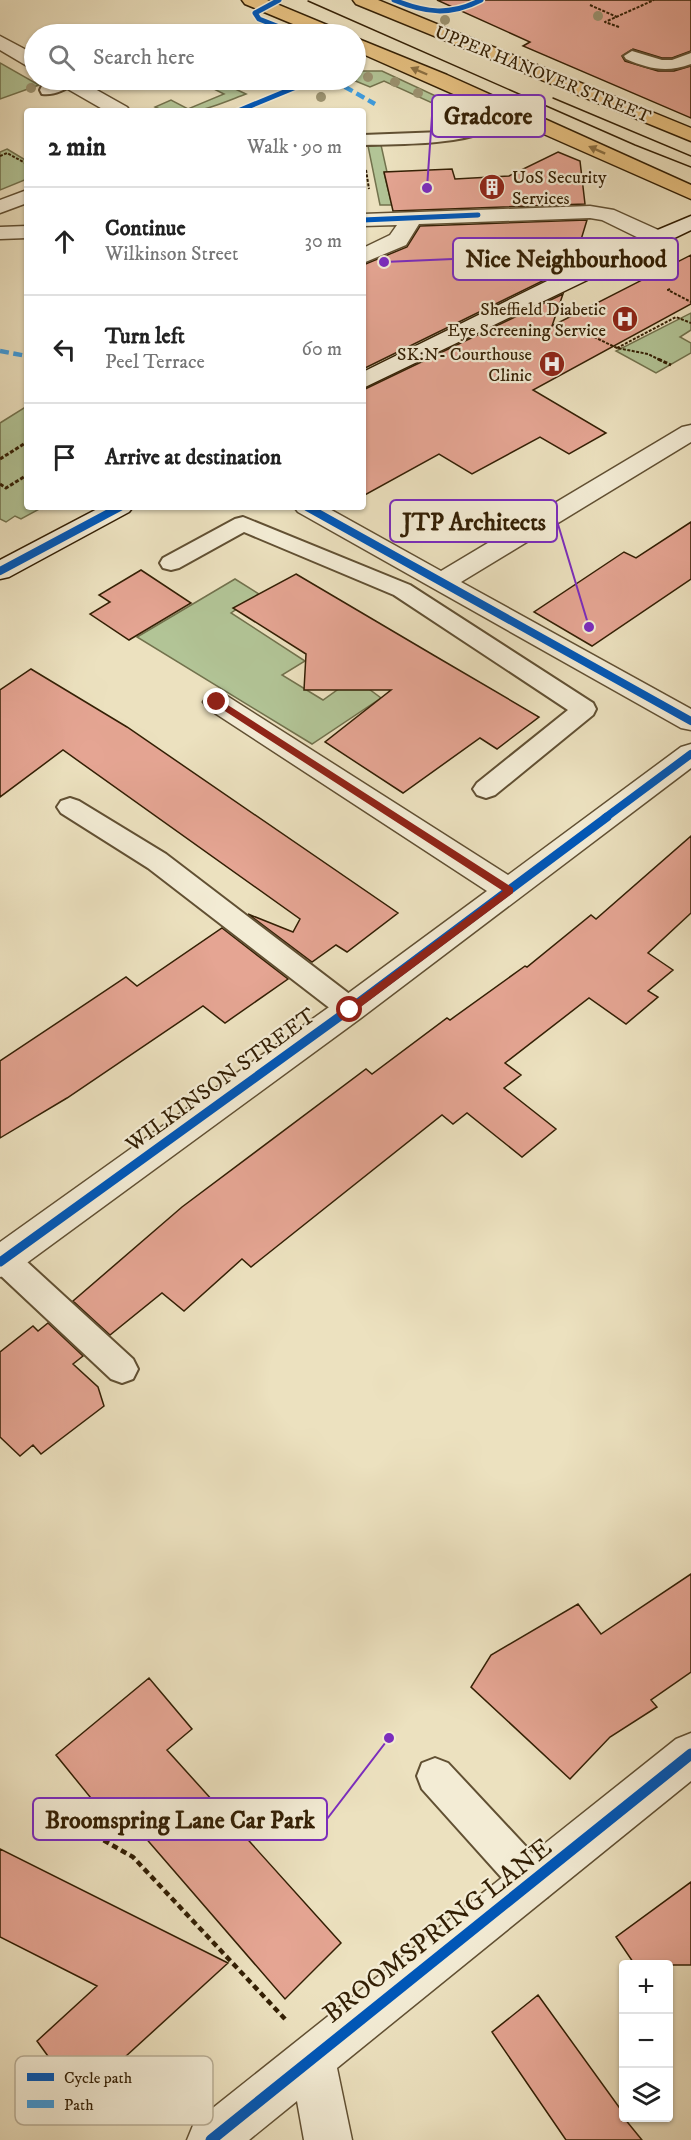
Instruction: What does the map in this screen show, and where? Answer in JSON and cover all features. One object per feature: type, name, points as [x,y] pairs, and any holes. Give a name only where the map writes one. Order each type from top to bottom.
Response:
[{"type":"highway","points":[[251,0],[308,24]]},
{"type":"highway","name":"UPPER HANOVER STREET","points":[[362,0],[691,135]]},
{"type":"highway","name":"UPPER HANOVER STREET","points":[[366,48],[440,79],[691,193]]},
{"type":"street","points":[[0,42],[24,56]]},
{"type":"street","points":[[84,90],[115,108]]},
{"type":"street","points":[[0,207],[24,197]]},
{"type":"street","points":[[366,220],[590,212],[607,214],[657,238]]},
{"type":"street","points":[[366,255],[398,240],[412,218]]},
{"type":"street","points":[[366,380],[691,222]]},
{"type":"street","points":[[0,232],[24,232]]},
{"type":"street","points":[[442,582],[691,432]]},
{"type":"street","points":[[0,571],[114,510]]},
{"type":"street","points":[[312,510],[691,721]]},
{"type":"street","points":[[217,702],[509,890]]},
{"type":"street","name":"WILKINSON STREET","points":[[2,1261],[350,1010],[691,754]]},
{"type":"street","name":"BROOMSPRING LANE","points":[[211,2140],[691,1755]]},
{"type":"street","points":[[314,2057],[328,2140]]},
{"type":"lane","points":[[632,57],[660,67],[678,64],[691,58]]},
{"type":"lane","points":[[366,140],[451,137],[469,134],[488,126]]},
{"type":"lane","points":[[171,563],[243,524],[402,590],[584,709],[486,789]]},
{"type":"lane","points":[[356,571],[387,552]]},
{"type":"lane","points":[[517,665],[550,642]]},
{"type":"lane","points":[[70,807],[157,861],[350,1010]]},
{"type":"lane","points":[[2,1261],[122,1369]]},
{"type":"lane","points":[[435,1776],[533,1883]]},
{"type":"path","points":[[615,26],[605,22],[654,0]]},
{"type":"path","points":[[590,5],[618,17]]},
{"type":"path","points":[[0,156],[7,153],[24,162]]},
{"type":"path","points":[[366,170],[371,195]]},
{"type":"path","points":[[670,289],[668,290],[691,302]]},
{"type":"path","points":[[616,348],[676,317],[691,323]]},
{"type":"path","points":[[594,337],[616,348],[648,354],[671,365]]},
{"type":"path","points":[[0,459],[24,445]]},
{"type":"path","points":[[0,484],[6,488],[24,477]]},
{"type":"path","points":[[34,1801],[133,1857],[314,2057]]},
{"type":"green space","points":[[0,63],[24,77],[25,90],[0,99]]},
{"type":"green space","points":[[366,71],[382,71],[483,118],[474,122],[384,81],[370,87],[366,85]]},
{"type":"green space","points":[[216,90],[237,90],[246,94],[207,108],[190,108],[224,94]]},
{"type":"green space","points":[[171,100],[186,108],[155,107]]},
{"type":"green space","points":[[381,145],[387,172],[384,173],[392,205],[380,205],[368,146]]},
{"type":"green space","points":[[7,149],[24,159],[24,180],[0,190],[0,152]]},
{"type":"green space","points":[[691,313],[691,330],[680,337],[691,343],[691,353],[656,373],[616,351]]},
{"type":"green space","points":[[24,408],[24,510],[38,510],[21,519],[15,516],[6,522],[0,519],[0,423]]},
{"type":"green space","points":[[235,579],[259,594],[231,613],[305,661],[282,675],[323,700],[354,678],[381,698],[312,744],[137,637]]},
{"type":"building","points":[[437,0],[691,0],[691,51],[672,58],[662,58],[633,49],[622,56],[625,61],[658,71],[674,71],[691,66],[691,118],[523,46],[530,42]]},
{"type":"building","points":[[558,152],[580,161],[585,204],[393,211],[384,172],[452,169],[455,179],[509,176]]},
{"type":"building","points":[[587,220],[573,266],[366,368],[366,264],[407,247],[420,226]]},
{"type":"building","points":[[691,255],[691,304],[533,390],[606,433],[569,454],[540,437],[472,474],[439,454],[366,494],[366,389],[563,294],[552,326]]},
{"type":"building","points":[[691,522],[691,579],[592,646],[534,612],[624,552],[636,558]]},
{"type":"building","points":[[141,570],[191,603],[129,640],[90,614],[110,602],[99,595]]},
{"type":"building","points":[[296,574],[539,717],[497,749],[480,738],[403,793],[325,742],[391,690],[304,690],[306,654],[233,608]]},
{"type":"building","points":[[31,669],[127,727],[398,913],[347,952],[336,945],[312,962],[248,914],[293,932],[300,919],[63,750],[0,797],[0,690]]},
{"type":"building","points":[[691,836],[691,913],[648,953],[673,970],[648,991],[658,997],[626,1024],[589,998],[505,1063],[521,1075],[504,1088],[556,1129],[522,1157],[467,1113],[453,1124],[442,1115],[251,1267],[242,1259],[184,1311],[162,1293],[110,1335],[73,1301],[182,1207],[366,1069],[372,1074],[447,1018],[450,1020],[525,966],[527,967],[591,915],[596,919]]},
{"type":"building","points":[[222,928],[288,979],[225,1023],[203,1006],[67,1098],[0,1138],[0,1061],[126,977],[137,986]]},
{"type":"building","points":[[48,1323],[83,1356],[73,1364],[98,1387],[104,1406],[41,1454],[33,1445],[20,1456],[0,1437],[0,1352],[33,1326],[38,1331]]},
{"type":"building","points":[[691,1574],[691,1672],[651,1700],[657,1707],[610,1737],[570,1779],[471,1687],[491,1655],[578,1604],[601,1634]]},
{"type":"building","points":[[149,1678],[192,1729],[167,1750],[341,1943],[285,1999],[111,1798],[99,1808],[56,1755]]},
{"type":"building","points":[[0,1849],[228,1963],[126,2056],[48,2056],[37,2041],[97,1986],[0,1937]]},
{"type":"building","points":[[691,1882],[691,1965],[673,1965],[673,1960],[632,1960],[616,1937]]},
{"type":"building","points":[[538,1995],[619,2107],[619,2122],[627,2122],[642,2140],[566,2140],[492,2032]]},
{"type":"tram line","points":[[308,1],[360,24]]},
{"type":"tram line","points":[[366,27],[635,145],[691,167]]},
{"type":"tram line","points":[[553,98],[691,156]]},
{"type":"marked path","points":[[350,90],[375,104]]},
{"type":"marked path","points":[[487,126],[494,123]]},
{"type":"marked path","points":[[0,351],[24,355]]},
{"type":"cycle path","points":[[272,24],[259,19],[255,13],[279,0]]},
{"type":"cycle path","points":[[394,0],[417,9],[438,12],[458,10],[481,0]]},
{"type":"cycle path","points":[[245,108],[289,90]]},
{"type":"cycle path","points":[[366,220],[478,215]]},
{"type":"cycle path","points":[[0,571],[114,510]]},
{"type":"cycle path","points":[[312,510],[691,721]]},
{"type":"cycle path","points":[[0,1262],[350,1009],[691,754]]},
{"type":"cycle path","points":[[211,2140],[691,1754]]},
{"type":"place","name":"UoS Security Services","points":[[492,187]]},
{"type":"place","name":"Gradcore","points":[[427,188]]},
{"type":"place","name":"Nice Neighbourhood","points":[[384,262]]},
{"type":"place","name":"Sheffield Diabetic Eye Screening Service","points":[[625,319]]},
{"type":"place","name":"SK:N- Courthouse Clinic","points":[[552,364]]},
{"type":"place","name":"JTP Architects","points":[[589,627]]},
{"type":"place","name":"Broomspring Lane Car Park","points":[[389,1738]]},
{"type":"route","points":[[217,702],[509,890],[350,1010]]}]
